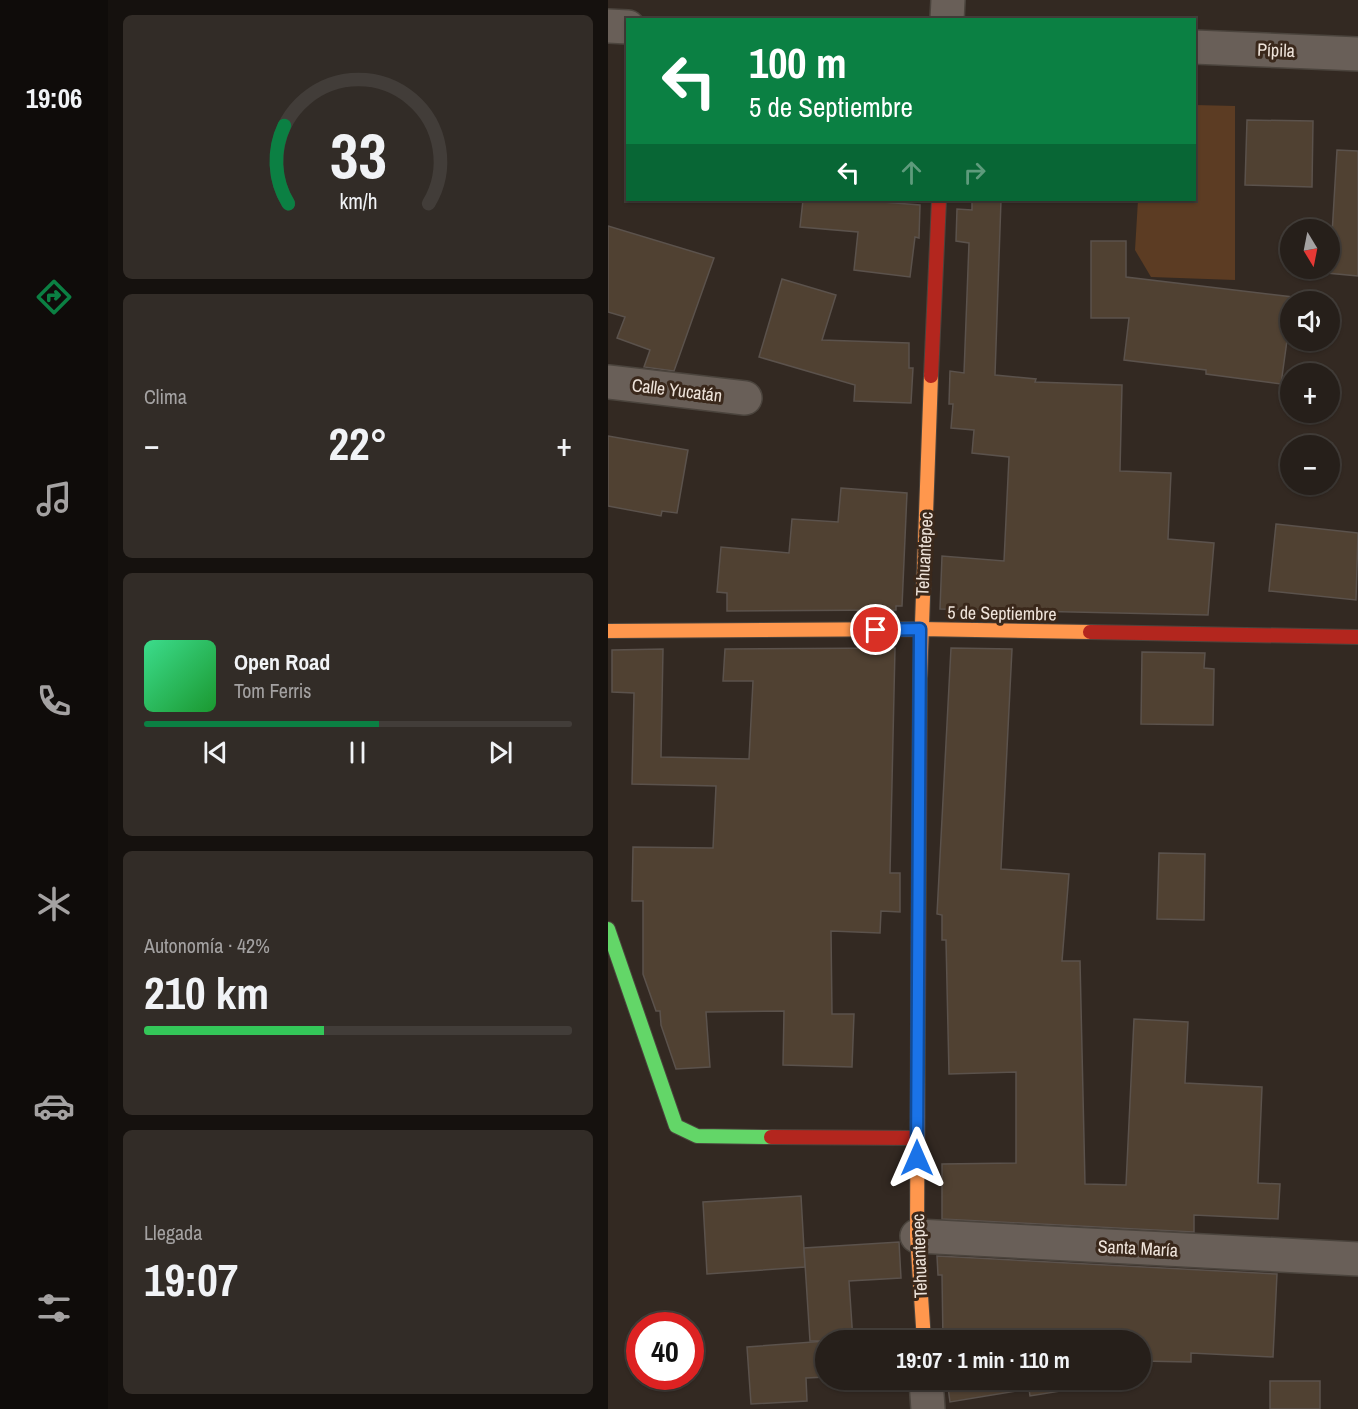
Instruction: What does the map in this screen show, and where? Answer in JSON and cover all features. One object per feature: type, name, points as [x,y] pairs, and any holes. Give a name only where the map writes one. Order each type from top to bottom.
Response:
[{"type":"street","points":[[947,18],[948,0]]},
{"type":"street","points":[[608,26],[626,27]]},
{"type":"street","name":"Pípila","points":[[1196,47],[1358,54]]},
{"type":"street","name":"Tehuantepec","points":[[923,1330],[917,1236],[920,629],[939,201]]},
{"type":"street","name":"Calle Yucatán","points":[[608,382],[745,398]]},
{"type":"street","name":"5 de Septiembre","points":[[608,631],[920,629],[1358,637]]},
{"type":"street","points":[[608,929],[676,1126],[698,1136],[917,1138]]},
{"type":"street","name":"Santa María","points":[[917,1236],[1358,1259]]},
{"type":"street","points":[[927,1390],[928,1409]]},
{"type":"shaded area","points":[[1196,105],[1235,106],[1235,280],[1151,277],[1135,250],[1138,201],[1196,201]]},
{"type":"building","points":[[1247,120],[1313,121],[1312,187],[1245,185]]},
{"type":"building","points":[[1337,150],[1358,151],[1358,276],[1340,274],[1340,219],[1333,219]]},
{"type":"building","points":[[803,201],[870,201],[920,205],[919,238],[915,237],[910,277],[854,270],[858,232],[800,227]]},
{"type":"building","points":[[972,201],[1001,201],[995,375],[1036,379],[1035,382],[1122,385],[1120,471],[1171,473],[1168,539],[1214,543],[1208,615],[940,609],[942,556],[1004,561],[1009,457],[972,453],[974,430],[951,428],[953,404],[949,404],[950,371],[964,373],[969,243],[956,241],[957,209],[972,210]]},
{"type":"building","points":[[608,226],[714,258],[674,371],[644,367],[650,350],[617,338],[625,317],[608,312]]},
{"type":"building","points":[[1091,241],[1126,241],[1126,277],[1280,295],[1280,351],[1286,351],[1284,363],[1280,363],[1280,384],[1206,374],[1206,370],[1124,360],[1129,318],[1091,318]]},
{"type":"building","points":[[782,279],[836,295],[822,340],[909,343],[909,368],[913,368],[911,403],[854,401],[855,385],[759,357]]},
{"type":"building","points":[[608,436],[688,450],[677,513],[662,511],[661,516],[608,506]]},
{"type":"building","points":[[841,488],[907,493],[902,606],[896,606],[896,610],[727,611],[727,593],[717,592],[721,547],[789,553],[792,519],[838,522]]},
{"type":"building","points":[[1276,524],[1358,533],[1356,600],[1269,591]]},
{"type":"building","points":[[895,648],[890,873],[900,873],[900,912],[881,911],[880,933],[831,931],[832,1014],[854,1014],[852,1067],[783,1065],[784,1011],[706,1012],[710,1067],[676,1069],[661,1025],[660,1011],[656,1011],[643,974],[643,901],[632,901],[633,847],[713,848],[716,786],[632,784],[634,693],[612,692],[612,650],[663,649],[661,757],[749,759],[753,681],[723,681],[725,649]]},
{"type":"building","points":[[951,648],[1012,649],[1001,869],[1069,874],[1062,961],[1080,961],[1085,1184],[1126,1185],[1134,1019],[1188,1022],[1185,1083],[1262,1087],[1258,1183],[1280,1184],[1278,1219],[1194,1215],[1194,1232],[942,1219],[942,1164],[1016,1163],[1016,1072],[949,1074],[946,940],[942,940],[942,915],[937,914]]},
{"type":"building","points":[[1142,652],[1205,653],[1204,668],[1214,669],[1213,725],[1141,724]]},
{"type":"building","points":[[1159,853],[1205,854],[1204,920],[1157,919]]},
{"type":"building","points":[[801,1196],[805,1267],[707,1274],[703,1202]]},
{"type":"building","points":[[899,1242],[901,1278],[849,1281],[852,1330],[815,1330],[815,1341],[810,1341],[804,1248]]},
{"type":"building","points":[[937,1256],[1277,1274],[1273,1357],[1191,1353],[1191,1362],[1151,1361],[1151,1330],[943,1330],[942,1275],[938,1275]]},
{"type":"building","points":[[815,1342],[815,1378],[806,1378],[807,1401],[751,1404],[747,1347]]},
{"type":"building","points":[[1270,1381],[1320,1381],[1320,1409],[1270,1409]]},
{"type":"building","points":[[948,1390],[1023,1390],[950,1402]]},
{"type":"building","points":[[1029,1390],[1067,1390],[1030,1396]]},
{"type":"traffic: fast","points":[[608,929],[676,1126],[697,1136],[771,1137]]},
{"type":"traffic: slow","points":[[920,679],[931,376]]},
{"type":"traffic: slow","points":[[608,631],[920,629],[1090,632]]},
{"type":"traffic: slow","points":[[918,1022],[917,1236],[923,1330]]},
{"type":"traffic: jam","points":[[931,376],[939,201]]},
{"type":"traffic: jam","points":[[1090,632],[1359,637]]},
{"type":"traffic: jam","points":[[918,1022],[920,679]]},
{"type":"traffic: jam","points":[[771,1137],[917,1138]]},
{"type":"route","points":[[876,630],[920,629],[917,1158]]}]
